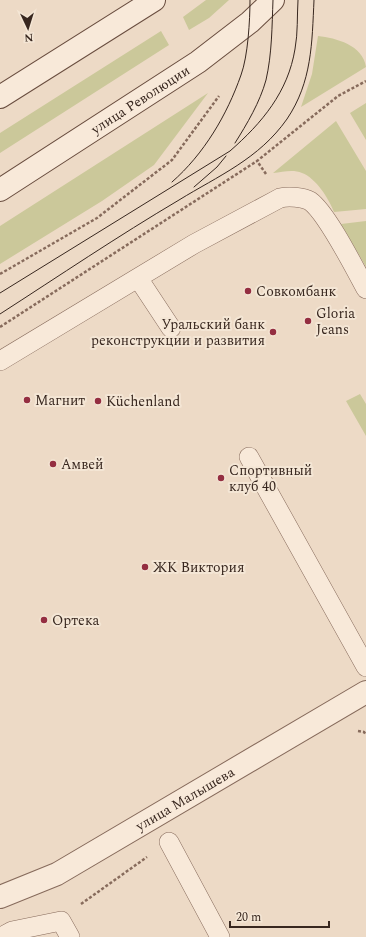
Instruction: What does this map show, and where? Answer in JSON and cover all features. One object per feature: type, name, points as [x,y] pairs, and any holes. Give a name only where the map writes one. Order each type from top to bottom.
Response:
[{"type":"main road","points":[[0,97],[154,0]]},
{"type":"main road","name":"улица Революции","points":[[0,190],[198,62],[250,22],[273,0]]},
{"type":"main road","name":"улица Малышева","points":[[0,897],[57,874],[366,692]]},
{"type":"lane","points":[[0,361],[194,244],[280,198],[288,196],[309,201],[325,219],[366,289]]},
{"type":"lane","points":[[138,278],[171,328]]},
{"type":"lane","points":[[249,457],[366,667]]},
{"type":"lane","points":[[169,842],[220,937]]},
{"type":"lane","points":[[2,937],[12,931],[61,921],[70,937]]},
{"type":"path","points":[[0,327],[257,161],[338,96],[366,81]]},
{"type":"path","points":[[0,274],[97,218],[172,160],[219,96]]},
{"type":"path","points":[[257,161],[280,198]]},
{"type":"shaded area","points":[[206,0],[229,0],[209,18],[189,30],[183,17]]},
{"type":"shaded area","points":[[161,31],[169,45],[0,153],[0,133]]},
{"type":"shaded area","points":[[318,36],[348,44],[360,53],[364,59],[366,67],[301,107],[312,74]]},
{"type":"shaded area","points":[[208,93],[154,165],[102,201],[0,264],[0,226]]},
{"type":"shaded area","points":[[366,103],[366,140],[350,113]]},
{"type":"shaded area","points":[[336,121],[366,171],[366,209],[334,212],[329,201],[312,179],[295,171],[273,173]]},
{"type":"shaded area","points":[[366,221],[366,267],[341,224]]},
{"type":"shaded area","points":[[360,394],[366,404],[366,436],[346,401]]},
{"type":"tram line","points":[[172,182],[184,171],[204,146],[229,105],[241,75],[245,58],[249,28],[250,0]]},
{"type":"tram line","points":[[235,143],[257,105],[266,80],[271,50],[273,0]]},
{"type":"tram line","points":[[0,293],[230,151],[242,140],[272,106],[280,93],[292,65],[296,43],[298,0]]},
{"type":"tram line","points":[[0,314],[156,214],[237,166],[264,145],[287,119],[301,91],[309,62],[314,0]]},
{"type":"tram line","points":[[194,187],[217,167],[226,156]]},
{"type":"place","name":"Совкомбанк","points":[[248,291]]},
{"type":"place","name":"Gloria Jeans","points":[[308,321]]},
{"type":"place","name":"Уральский банк реконструкции и развития","points":[[273,332]]},
{"type":"place","name":"Магнит","points":[[27,400]]},
{"type":"place","name":"Küchenland","points":[[98,401]]},
{"type":"place","name":"Амвей","points":[[53,464]]},
{"type":"place","name":"Спортивный клуб 40","points":[[221,478]]},
{"type":"place","name":"ЖК Виктория","points":[[145,567]]},
{"type":"place","name":"Ортека","points":[[44,620]]}]
